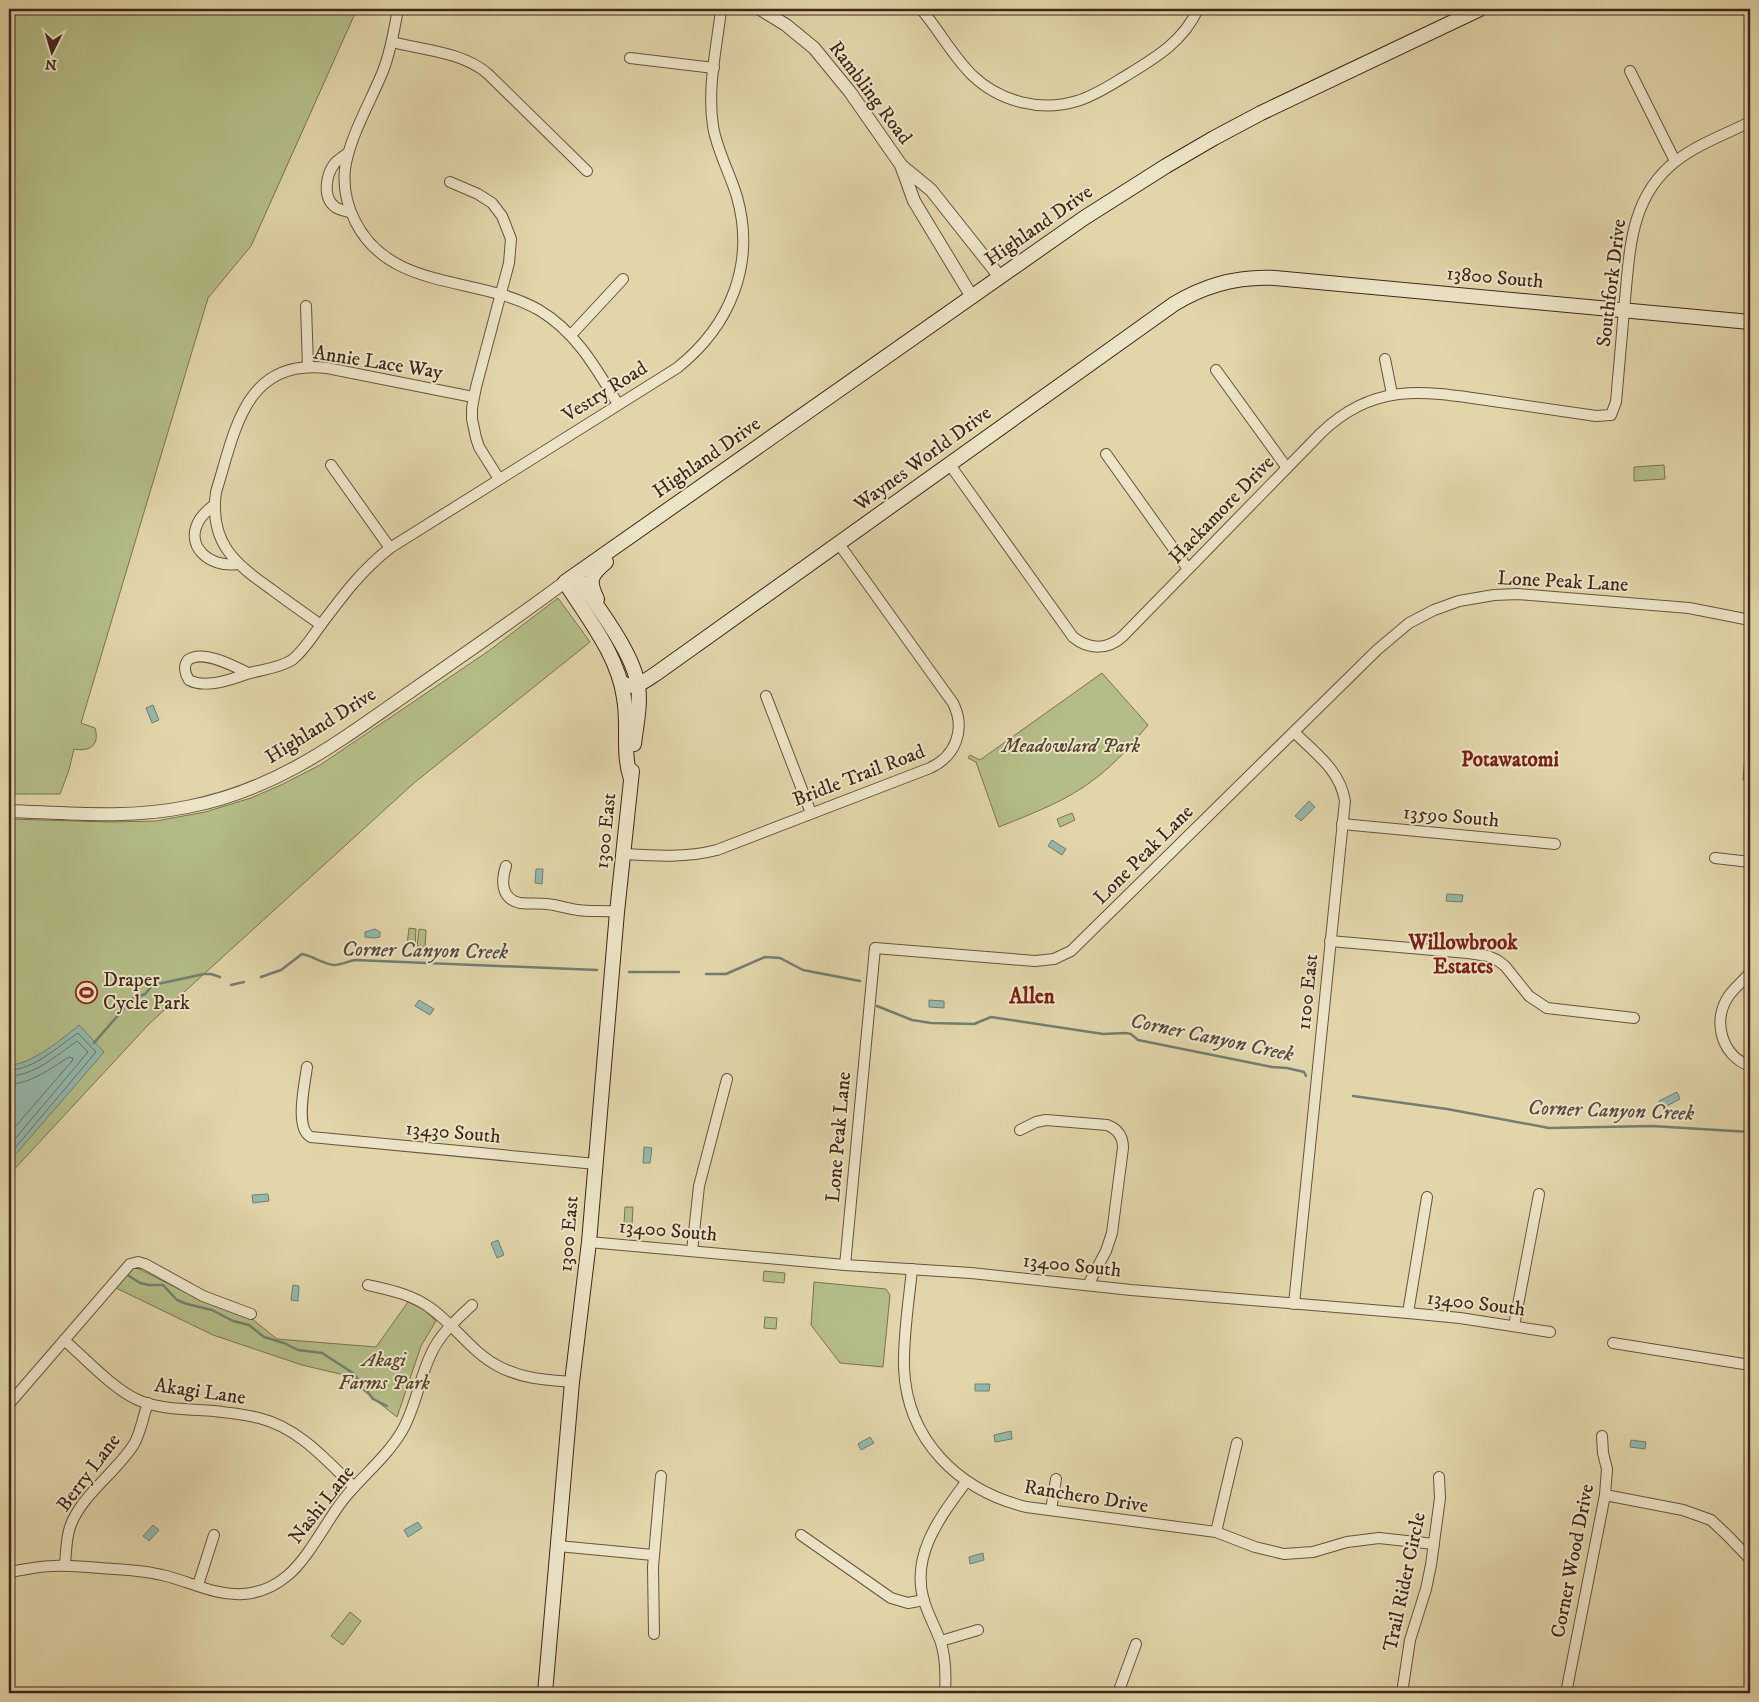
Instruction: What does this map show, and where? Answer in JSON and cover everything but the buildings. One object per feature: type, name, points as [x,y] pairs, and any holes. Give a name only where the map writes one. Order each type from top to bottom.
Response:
[{"type":"main road","name":"Highland Drive","points":[[567,578],[649,524],[1120,194],[1214,138],[1261,113],[1480,9]]},
{"type":"main road","name":"13800 South","points":[[1237,279],[1274,278],[1750,322]]},
{"type":"main road","name":"Waynes World Drive","points":[[638,685],[839,544],[1174,304],[1200,290],[1237,279]]},
{"type":"main road","points":[[607,622],[592,587],[592,577],[599,567],[634,540],[649,524]]},
{"type":"main road","name":"1300 East","points":[[545,1693],[572,1382],[589,1242],[617,912],[639,699],[638,685],[628,657],[607,622],[567,578]]},
{"type":"main road","name":"1300 East","points":[[567,578],[612,657],[621,682],[626,713],[626,760],[631,779]]},
{"type":"main road","points":[[621,682],[628,686],[638,685]]},
{"type":"street","points":[[398,9],[392,42],[384,69],[348,154],[345,180],[350,212],[368,242],[383,256],[400,267],[418,274],[518,300],[537,309],[555,321],[571,335],[592,362],[618,404]]},
{"type":"street","name":"Vestry Road","points":[[248,673],[203,656],[191,658],[186,662],[185,668],[185,673],[189,680],[200,683],[227,681],[248,673],[271,669],[292,660],[299,654],[355,580],[390,548],[677,368],[700,348],[718,324],[732,300],[742,260],[742,221],[737,197],[720,153],[713,126],[711,99],[721,9]]},
{"type":"street","name":"Rambling Road","points":[[760,9],[801,37],[824,58],[850,92],[901,165],[914,201],[972,297]]},
{"type":"street","points":[[921,9],[972,74],[992,90],[1015,101],[1027,104],[1053,105],[1078,101],[1101,91],[1155,58],[1170,48],[1183,34],[1198,9]]},
{"type":"street","points":[[392,42],[460,58],[475,64],[488,74],[587,171]]},
{"type":"street","points":[[630,58],[714,68]]},
{"type":"street","points":[[1630,71],[1675,161]]},
{"type":"street","name":"Southfork Drive","points":[[1611,415],[1616,402],[1630,248],[1637,216],[1652,188],[1675,161],[1696,148],[1750,122]]},
{"type":"street","points":[[348,154],[336,162],[332,169],[327,191],[331,202],[340,209],[350,212]]},
{"type":"street","name":"Rambling Road","points":[[901,165],[931,190],[1000,277]]},
{"type":"street","points":[[450,182],[485,198],[498,210],[506,224],[511,239],[511,255],[473,397],[472,419],[476,438],[479,447],[499,479]]},
{"type":"street","points":[[571,335],[622,279]]},
{"type":"street","points":[[306,306],[308,367]]},
{"type":"street","points":[[1385,359],[1392,394]]},
{"type":"street","name":"Annie Lace Way","points":[[321,625],[237,564],[221,538],[216,525],[214,505],[216,492],[239,417],[249,400],[262,386],[275,377],[289,371],[308,367],[327,368],[473,397]]},
{"type":"street","points":[[1216,370],[1287,468]]},
{"type":"street","name":"Hackamore Drive","points":[[950,465],[1068,632],[1084,644],[1103,647],[1119,640],[1327,427],[1342,415],[1360,405],[1392,394],[1416,392],[1440,393],[1596,416],[1611,415]]},
{"type":"street","points":[[1106,454],[1188,569]]},
{"type":"street","points":[[331,465],[390,548]]},
{"type":"street","name":"Annie Lace Way","points":[[214,505],[204,513],[196,527],[195,534],[198,547],[205,556],[216,563],[237,564]]},
{"type":"street","name":"Bridle Trail Road","points":[[624,854],[672,857],[706,853],[937,764],[950,754],[954,748],[958,733],[958,718],[953,703],[839,544]]},
{"type":"street","name":"Highland Drive","points":[[9,811],[109,814],[147,812],[200,804],[247,791],[316,757],[489,638],[520,605],[567,578]]},
{"type":"street","name":"Lone Peak Lane","points":[[844,1265],[875,948],[1025,961],[1045,961],[1063,955],[1078,945],[1387,640],[1409,623],[1446,605],[1482,596],[1518,594],[1689,608],[1750,620]]},
{"type":"street","points":[[766,696],[811,813]]},
{"type":"street","name":"1100 East","points":[[1294,732],[1334,771],[1345,800],[1294,1304]]},
{"type":"street","name":"13590 South","points":[[1342,824],[1556,844]]},
{"type":"street","points":[[1715,858],[1750,862]]},
{"type":"street","points":[[506,866],[502,885],[504,892],[514,901],[547,904],[576,910],[617,912]]},
{"type":"street","points":[[1330,941],[1488,956],[1505,966],[1523,990],[1547,1008],[1634,1018]]},
{"type":"street","points":[[1750,973],[1728,997],[1721,1021],[1722,1037],[1725,1045],[1736,1059],[1750,1066]]},
{"type":"street","name":"13430 South","points":[[307,1067],[301,1122],[308,1135],[596,1164]]},
{"type":"street","points":[[692,1251],[699,1186],[727,1079]]},
{"type":"street","points":[[1020,1130],[1036,1122],[1046,1120],[1107,1125],[1115,1129],[1122,1138],[1123,1148],[1112,1233],[1106,1251],[1088,1285]]},
{"type":"street","points":[[1514,1326],[1539,1194]]},
{"type":"street","points":[[1408,1313],[1427,1197]]},
{"type":"street","name":"13400 South","points":[[589,1242],[844,1265],[971,1273],[1408,1313],[1550,1332]]},
{"type":"street","points":[[9,1404],[127,1267],[134,1262],[145,1264],[176,1283],[203,1296],[251,1314]]},
{"type":"street","name":"Ranchero Drive","points":[[912,1269],[904,1368],[909,1399],[921,1430],[939,1457],[966,1482],[988,1494],[1010,1503],[1051,1510],[1216,1532],[1255,1547],[1284,1554],[1314,1552],[1354,1541],[1380,1538],[1434,1544]]},
{"type":"street","points":[[368,1285],[417,1300],[430,1307],[478,1353],[499,1367],[524,1376],[572,1382]]},
{"type":"street","name":"Nashi Lane","points":[[9,1572],[44,1566],[65,1566],[151,1572],[222,1593],[244,1594],[264,1589],[282,1580],[298,1565],[354,1487],[394,1444],[409,1418],[431,1353],[450,1326],[472,1305]]},
{"type":"street","name":"Akagi Lane","points":[[64,1340],[118,1387],[148,1403],[245,1415],[276,1424],[303,1439],[354,1487]]},
{"type":"street","points":[[1613,1343],[1750,1365]]},
{"type":"street","name":"Berry Lane","points":[[65,1566],[66,1543],[73,1520],[81,1507],[130,1448],[138,1434],[148,1403]]},
{"type":"street","name":"Corner Wood Drive","points":[[1566,1693],[1605,1495],[1607,1469],[1603,1453],[1602,1436]]},
{"type":"street","points":[[1216,1532],[1237,1443]]},
{"type":"street","points":[[654,1634],[653,1555],[661,1476]]},
{"type":"street","name":"Trail Rider Circle","points":[[1402,1693],[1409,1647],[1426,1589],[1434,1544],[1440,1498],[1439,1477]]},
{"type":"street","points":[[1051,1510],[1056,1479]]},
{"type":"street","points":[[945,1693],[944,1658],[941,1641],[924,1600],[921,1575],[922,1562],[925,1548],[937,1524],[966,1482]]},
{"type":"street","points":[[1605,1495],[1683,1510],[1711,1520],[1750,1559]]},
{"type":"street","points":[[198,1586],[214,1535]]},
{"type":"street","points":[[801,1536],[891,1598],[908,1603],[924,1600]]},
{"type":"street","points":[[558,1546],[653,1555]]},
{"type":"street","points":[[941,1641],[978,1630]]},
{"type":"street","points":[[1118,1693],[1136,1644]]},
{"type":"green space","points":[[9,9],[357,9],[251,246],[208,298],[81,723],[95,728],[95,743],[89,748],[74,749],[60,794],[9,794]]},
{"type":"green space","points":[[1664,465],[1665,479],[1634,481],[1634,467]]},
{"type":"green space","points":[[558,598],[590,642],[414,783],[149,1024],[9,1175],[9,819],[111,822],[156,821],[205,812],[251,798],[320,765],[490,650]]},
{"type":"green space","name":"Meadowlard Park","points":[[1102,673],[1148,725],[1117,760],[1085,786],[1049,806],[999,827],[976,762],[968,758],[970,755],[980,760]]},
{"type":"green space","points":[[1747,734],[1750,735],[1750,781],[1743,780]]},
{"type":"green space","points":[[1072,813],[1075,820],[1060,827],[1057,819]]},
{"type":"green space","points":[[409,928],[416,929],[415,946],[407,945]]},
{"type":"green space","points":[[419,929],[426,930],[425,947],[417,946]]},
{"type":"green space","points":[[625,1207],[633,1207],[632,1225],[624,1224]]},
{"type":"green space","name":"Akagi Farms Park","points":[[132,1267],[252,1319],[277,1339],[376,1347],[408,1302],[423,1309],[436,1321],[421,1346],[397,1417],[344,1375],[302,1365],[213,1335],[114,1287]]},
{"type":"green space","points":[[764,1271],[785,1273],[784,1283],[763,1281]]},
{"type":"green space","points":[[814,1282],[886,1289],[890,1295],[883,1367],[840,1363],[811,1325]]},
{"type":"green space","points":[[765,1317],[777,1318],[776,1329],[764,1328]]},
{"type":"green space","points":[[350,1612],[361,1621],[343,1645],[331,1636]]},
{"type":"water","points":[[153,705],[159,720],[152,723],[146,708]]},
{"type":"water","points":[[1309,801],[1315,807],[1301,821],[1295,816]]},
{"type":"water","points":[[1052,840],[1066,849],[1062,855],[1048,846]]},
{"type":"water","points":[[536,869],[543,869],[542,884],[535,883]]},
{"type":"water","points":[[1447,894],[1463,895],[1462,902],[1446,901]]},
{"type":"water","points":[[375,929],[380,932],[380,937],[365,937],[365,932]]},
{"type":"water","points":[[419,1000],[434,1009],[430,1015],[415,1006]]},
{"type":"water","points":[[929,1000],[944,1001],[944,1008],[929,1007]]},
{"type":"water","points":[[79,1025],[104,1052],[9,1162],[9,1065],[27,1061],[36,1056]]},
{"type":"water","points":[[1677,1092],[1680,1099],[1663,1108],[1659,1101]]},
{"type":"water","points":[[644,1147],[652,1148],[650,1163],[643,1163]]},
{"type":"water","points":[[268,1194],[269,1201],[253,1203],[252,1195]]},
{"type":"water","points":[[498,1240],[504,1255],[497,1258],[491,1243]]},
{"type":"water","points":[[293,1285],[299,1286],[298,1301],[291,1300]]},
{"type":"water","points":[[975,1384],[990,1384],[989,1391],[975,1391]]},
{"type":"water","points":[[1011,1431],[1012,1439],[995,1442],[994,1435]]},
{"type":"water","points":[[870,1437],[874,1443],[861,1450],[858,1444]]},
{"type":"water","points":[[1631,1440],[1646,1442],[1645,1449],[1630,1447]]},
{"type":"water","points":[[418,1522],[422,1528],[408,1537],[404,1530]]},
{"type":"water","points":[[153,1525],[159,1530],[149,1541],[143,1536]]},
{"type":"water","points":[[983,1553],[984,1560],[970,1564],[969,1557]]},
{"type":"waterway","name":"Corner Canyon Creek","points":[[261,977],[281,970],[302,954],[334,965],[355,960],[597,970]]},
{"type":"waterway","name":"Corner Canyon Creek","points":[[706,974],[726,974],[765,957],[780,958],[803,970],[860,981]]},
{"type":"waterway","name":"Corner Canyon Creek","points":[[629,972],[679,972]]},
{"type":"waterway","name":"Corner Canyon Creek","points":[[94,1043],[133,998],[145,994],[153,985],[204,974],[220,977]]},
{"type":"waterway","name":"Corner Canyon Creek","points":[[231,985],[244,982]]},
{"type":"waterway","name":"Corner Canyon Creek","points":[[877,1006],[912,1020],[931,1023],[974,1024],[991,1017],[1103,1034],[1126,1033],[1131,1034],[1138,1040],[1272,1067],[1287,1068],[1304,1072],[1306,1076]]},
{"type":"waterway","name":"Corner Canyon Creek","points":[[1353,1096],[1447,1109],[1549,1128],[1652,1126],[1750,1132]]},
{"type":"waterway","points":[[129,1276],[140,1283],[163,1285],[177,1300],[212,1310],[233,1321],[249,1325],[264,1337],[284,1343],[298,1350],[322,1353],[353,1373],[373,1399],[387,1406]]},
{"type":"place","name":"Draper Cycle Park","points":[[87,992]]},
{"type":"district","name":"Potawatomi","points":[[1510,760]]},
{"type":"district","name":"Willowbrook Estates","points":[[1463,955]]},
{"type":"district","name":"Allen","points":[[1032,997]]}]
